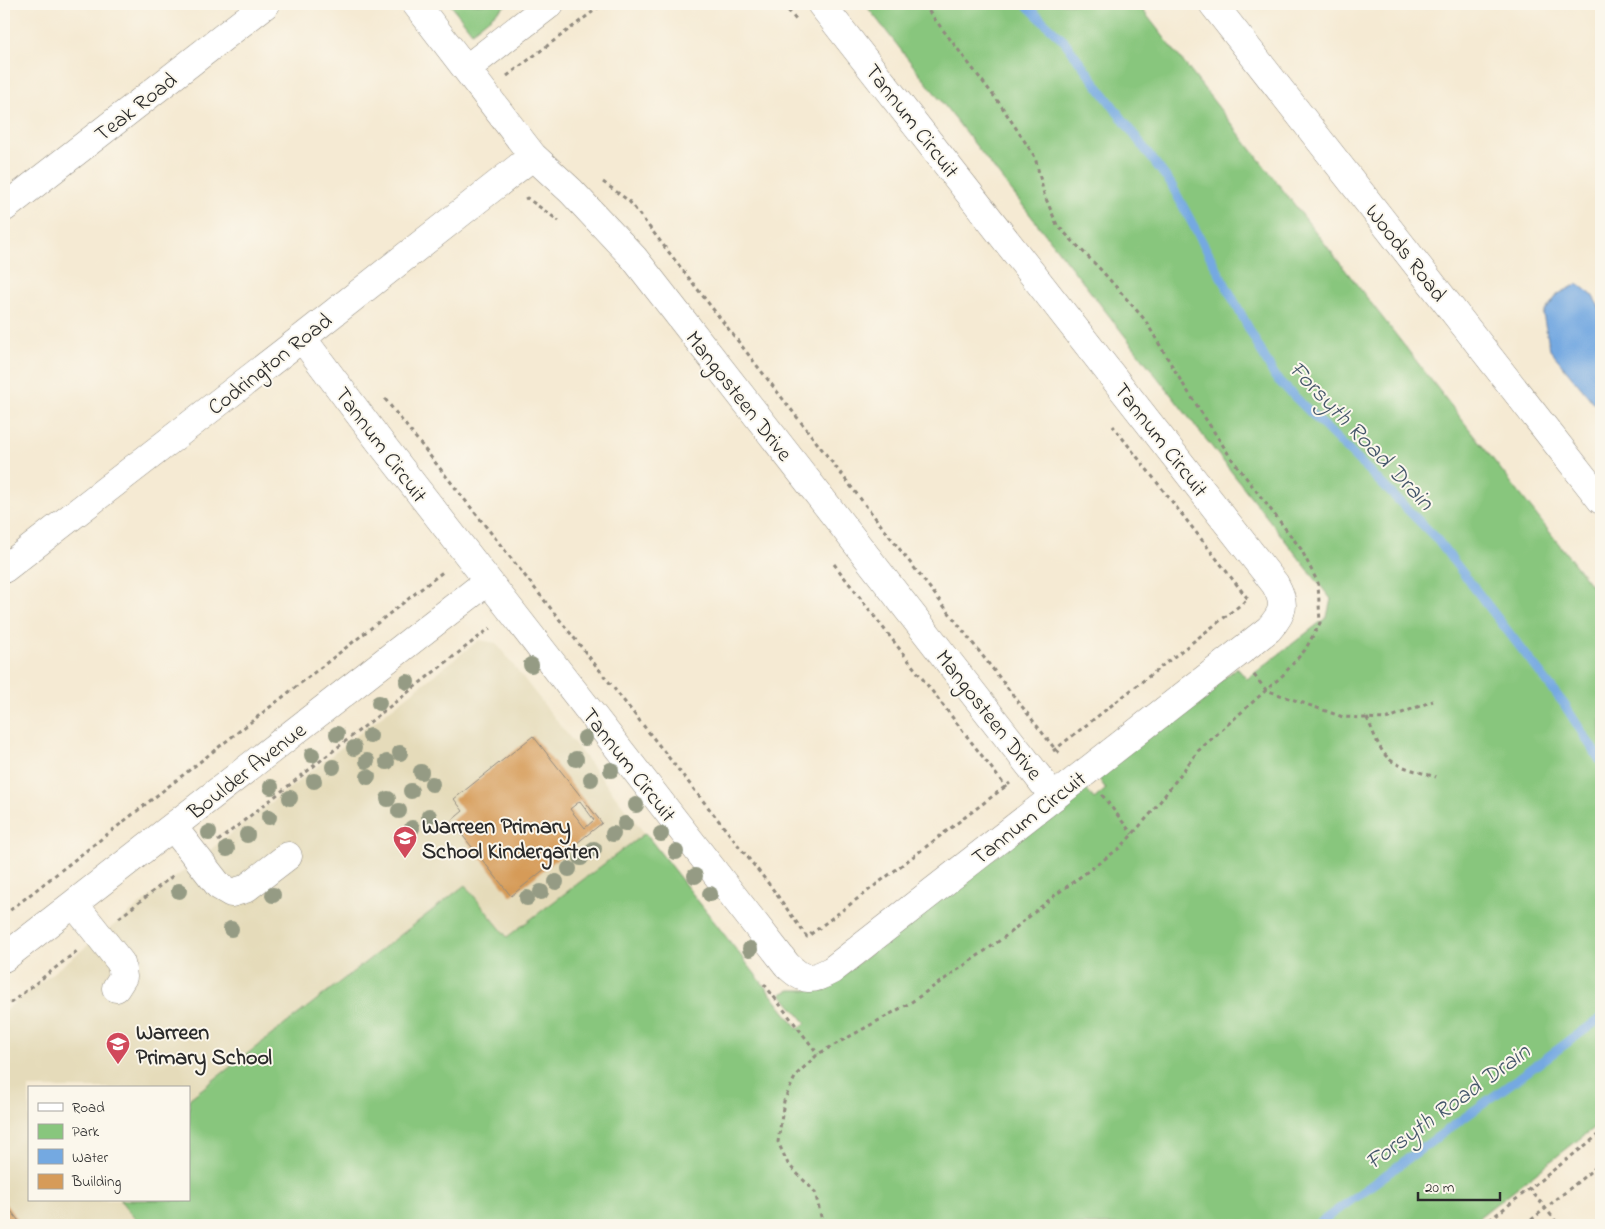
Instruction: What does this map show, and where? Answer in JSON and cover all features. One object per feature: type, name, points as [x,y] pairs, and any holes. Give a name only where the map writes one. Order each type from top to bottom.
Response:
[{"type":"street","name":"Teak Road","points":[[4,208],[266,4]]},
{"type":"street","name":"Mangosteen Drive","points":[[416,4],[533,156],[571,191],[634,258],[1054,796]]},
{"type":"street","points":[[466,69],[550,4]]},
{"type":"street","name":"Tannum Circuit","points":[[302,338],[380,442],[787,965],[798,976],[808,979],[832,970],[1269,628],[1278,619],[1282,608],[1281,596],[1275,584],[821,4]]},
{"type":"street","name":"Woods Road","points":[[1213,4],[1601,500]]},
{"type":"street","name":"Codrington Road","points":[[4,569],[533,156]]},
{"type":"street","name":"Boulder Avenue","points":[[4,958],[488,581]]},
{"type":"street","points":[[173,827],[219,886],[231,893],[245,889],[288,856]]},
{"type":"street","points":[[74,904],[121,963],[123,976],[116,988]]},
{"type":"path","points":[[507,77],[603,4]]},
{"type":"path","points":[[784,4],[802,27]]},
{"type":"path","points":[[823,1225],[815,1192],[788,1164],[778,1142],[784,1100],[796,1075],[818,1054],[910,1003],[994,944],[1054,896],[1121,847],[1153,811],[1198,751],[1283,675],[1305,650],[1320,623],[1318,583],[1301,549],[1231,458],[1180,381],[1145,320],[1057,224],[1044,194],[1035,157],[1000,104],[923,4]]},
{"type":"path","points":[[527,198],[563,225]]},
{"type":"path","points":[[384,396],[772,888],[807,937],[1031,768],[1248,599],[1107,419]]},
{"type":"path","points":[[829,557],[1006,787]]},
{"type":"path","points":[[4,1008],[490,628],[439,564]]},
{"type":"path","points":[[4,915],[444,571]]},
{"type":"path","points":[[1236,654],[1266,690],[1343,717],[1386,719],[1433,701]]},
{"type":"path","points":[[1367,718],[1379,745],[1388,758],[1404,766],[1436,777]]},
{"type":"path","points":[[1483,1225],[1601,1133]]},
{"type":"path","points":[[1525,1225],[1601,1163]]},
{"type":"path","points":[[1529,1188],[1559,1225]]},
{"type":"shaded area","points":[[479,640],[496,643],[798,1030],[779,1225],[4,1225],[4,1011]]},
{"type":"green space","points":[[450,4],[507,4],[472,32]]},
{"type":"green space","points":[[865,4],[1138,4],[1601,598],[1601,1122],[1469,1225],[140,1225],[122,1202],[190,1202],[190,1098],[465,885],[507,937],[645,833],[798,1029],[806,1023],[781,994],[790,990],[826,990],[858,963],[1085,787],[1094,799],[1106,789],[1097,776],[1237,668],[1247,679],[1327,617],[1331,599]]},
{"type":"water","points":[[1578,284],[1592,295],[1601,310],[1601,412],[1550,350],[1543,314],[1558,294]]},
{"type":"building","points":[[533,736],[602,823],[511,896],[451,821],[463,811],[454,799]],"holes":[[[580,801],[594,820],[585,828],[570,809]]]},
{"type":"building","points":[[4,1202],[22,1225],[4,1225]]},
{"type":"waterway","name":"Forsyth Road Drain","points":[[1025,4],[1065,42],[1171,184],[1275,377],[1435,537],[1564,704],[1601,762]]},
{"type":"waterway","name":"Forsyth Road Drain","points":[[1317,1225],[1601,1018]]},
{"type":"place","name":"Warreen Primary School Kindergarten","points":[[405,859]]},
{"type":"place","name":"Warreen Primary School","points":[[118,1065]]}]
